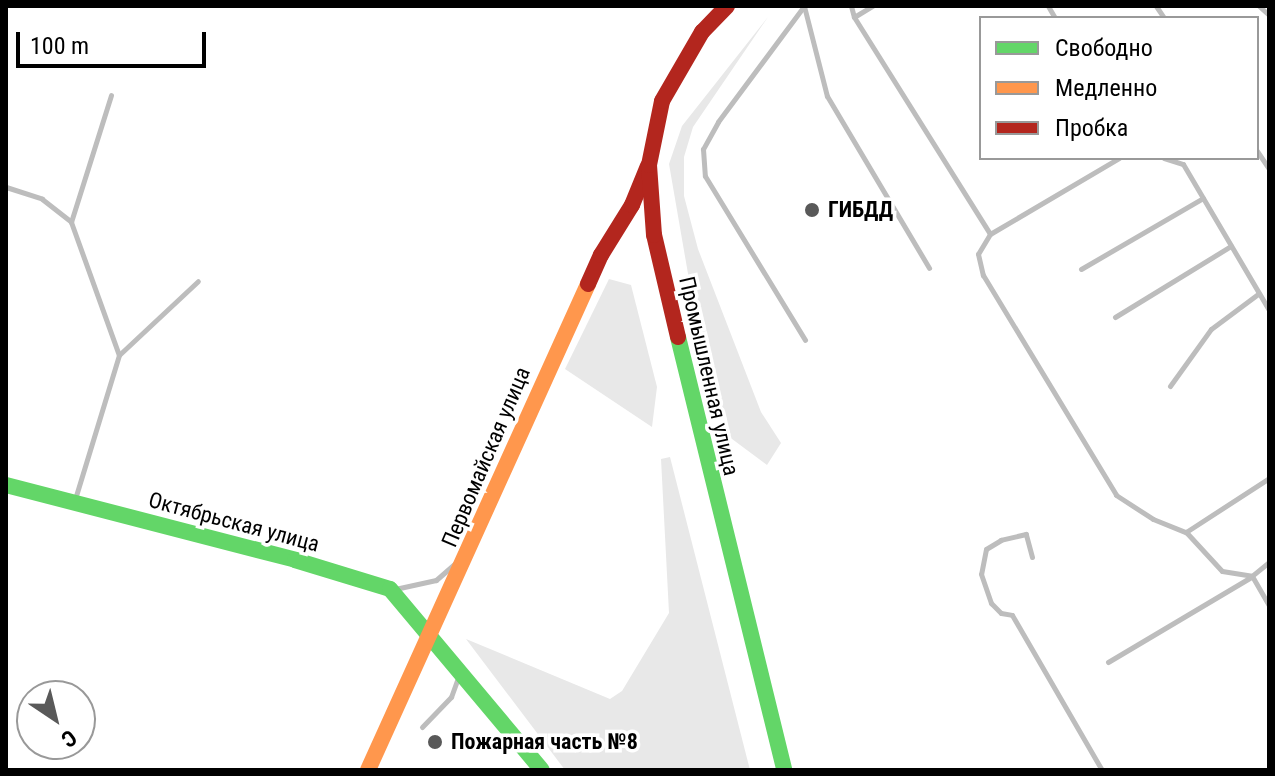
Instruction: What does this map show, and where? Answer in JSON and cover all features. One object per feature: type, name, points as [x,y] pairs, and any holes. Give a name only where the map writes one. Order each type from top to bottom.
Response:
[{"type":"street","name":"Промышленная улица","points":[[727,6],[702,32],[662,101],[649,165],[654,235],[713,489],[784,770]]},
{"type":"street","name":"Первомайская улица","points":[[368,770],[601,255],[632,205],[649,165]]},
{"type":"street","name":"Октябрьская улица","points":[[6,485],[295,560],[390,589]]},
{"type":"street","points":[[390,589],[542,770]]},
{"type":"lane","points":[[804,6],[827,96],[929,268]]},
{"type":"lane","points":[[804,6],[718,122],[703,149],[705,176],[805,340]]},
{"type":"lane","points":[[851,6],[854,17],[990,234]]},
{"type":"lane","points":[[854,17],[872,6]]},
{"type":"lane","points":[[1259,6],[1269,15]]},
{"type":"lane","points":[[71,222],[111,95]]},
{"type":"lane","points":[[1116,160],[990,234],[978,254],[983,275],[1116,495],[1153,519],[1186,532],[1222,571],[1252,576]]},
{"type":"lane","points":[[1170,160],[1183,164],[1269,310]]},
{"type":"lane","points":[[6,187],[42,199],[71,222],[119,355]]},
{"type":"lane","points":[[1081,269],[1203,198]]},
{"type":"lane","points":[[1115,317],[1231,246]]},
{"type":"lane","points":[[74,503],[119,355],[198,281]]},
{"type":"lane","points":[[1170,386],[1211,329],[1258,294]]},
{"type":"lane","points":[[1186,532],[1269,478]]},
{"type":"lane","points":[[1032,557],[1026,534],[1001,540],[986,549],[981,574],[991,603],[1001,613],[1012,615],[1102,770]]},
{"type":"lane","points":[[390,589],[436,580],[469,552]]},
{"type":"lane","points":[[1108,662],[1252,576],[1269,562]]},
{"type":"lane","points":[[1252,576],[1269,606]]},
{"type":"lane","points":[[422,727],[451,697],[460,673]]},
{"type":"shaded area","points":[[768,17],[693,127],[684,157],[684,196],[698,249],[761,412],[781,443],[767,465],[728,436],[691,291],[669,164],[682,126]]},
{"type":"shaded area","points":[[609,279],[631,285],[657,387],[652,427],[565,369]]},
{"type":"shaded area","points":[[670,457],[750,770],[565,770],[466,639],[610,699],[622,691],[669,613],[661,459]]},
{"type":"traffic: fast","points":[[678,337],[784,770]]},
{"type":"traffic: fast","points":[[6,485],[295,560],[390,589],[542,770]]},
{"type":"traffic: slow","points":[[368,770],[588,284]]},
{"type":"traffic: jam","points":[[678,337],[654,235],[649,165],[662,101],[702,32],[727,6]]},
{"type":"traffic: jam","points":[[588,284],[601,255],[632,205],[648,166]]},
{"type":"place","name":"ГИБДД","points":[[812,210]]},
{"type":"place","name":"Пожарная часть №8","points":[[435,742]]}]
